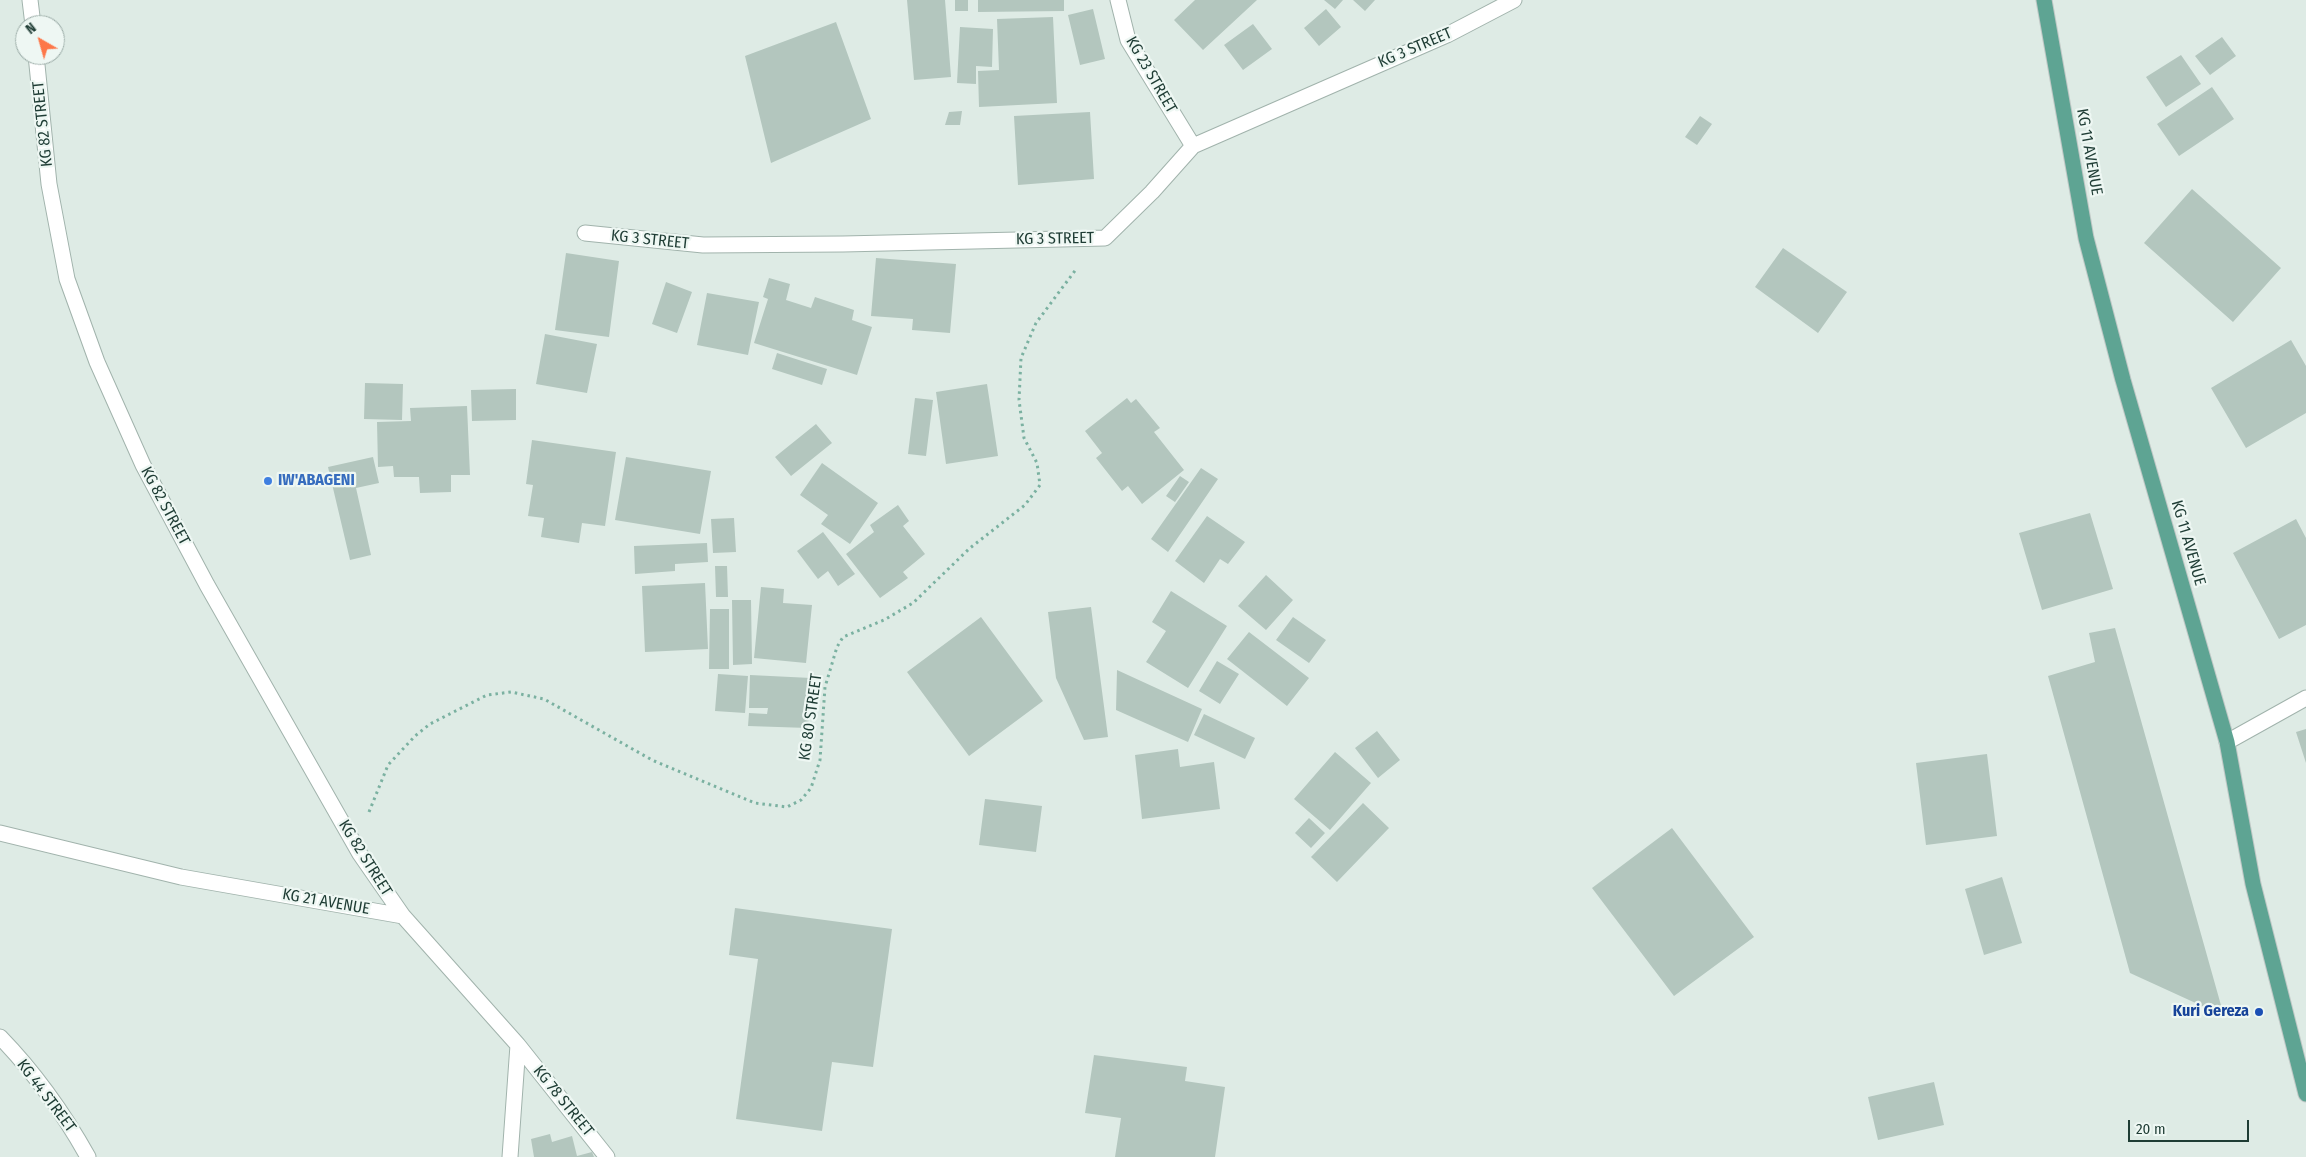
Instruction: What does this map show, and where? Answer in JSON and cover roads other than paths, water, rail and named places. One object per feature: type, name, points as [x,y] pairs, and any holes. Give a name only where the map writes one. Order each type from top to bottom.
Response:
[{"type":"main road","name":"KG 11 AVENUE","points":[[2044,0],[2086,238],[2123,380],[2227,742],[2253,884],[2306,1094]]},
{"type":"street","points":[[30,0],[32,15]]},
{"type":"street","name":"KG 23 STREET","points":[[1118,0],[1128,40],[1193,146]]},
{"type":"street","name":"KG 3 STREET","points":[[585,233],[703,245],[1105,238],[1152,192],[1193,146],[1447,35],[1514,0]]},
{"type":"street","name":"KG 82 STREET","points":[[37,65],[49,184],[66,279],[97,362],[143,465],[202,576],[360,854],[403,916]]},
{"type":"street","points":[[2227,742],[2306,698]]},
{"type":"street","name":"KG 21 AVENUE","points":[[0,833],[181,877],[403,916]]},
{"type":"street","points":[[403,916],[518,1046],[510,1157]]},
{"type":"street","name":"KG 44 STREET","points":[[0,1037],[36,1080],[73,1131],[88,1157]]},
{"type":"street","name":"KG 78 STREET","points":[[518,1046],[607,1157]]},
{"type":"place","name":"IW'ABAGENI","points":[[268,481]]},
{"type":"place","name":"Kuri Gereza","points":[[2259,1012]]}]
